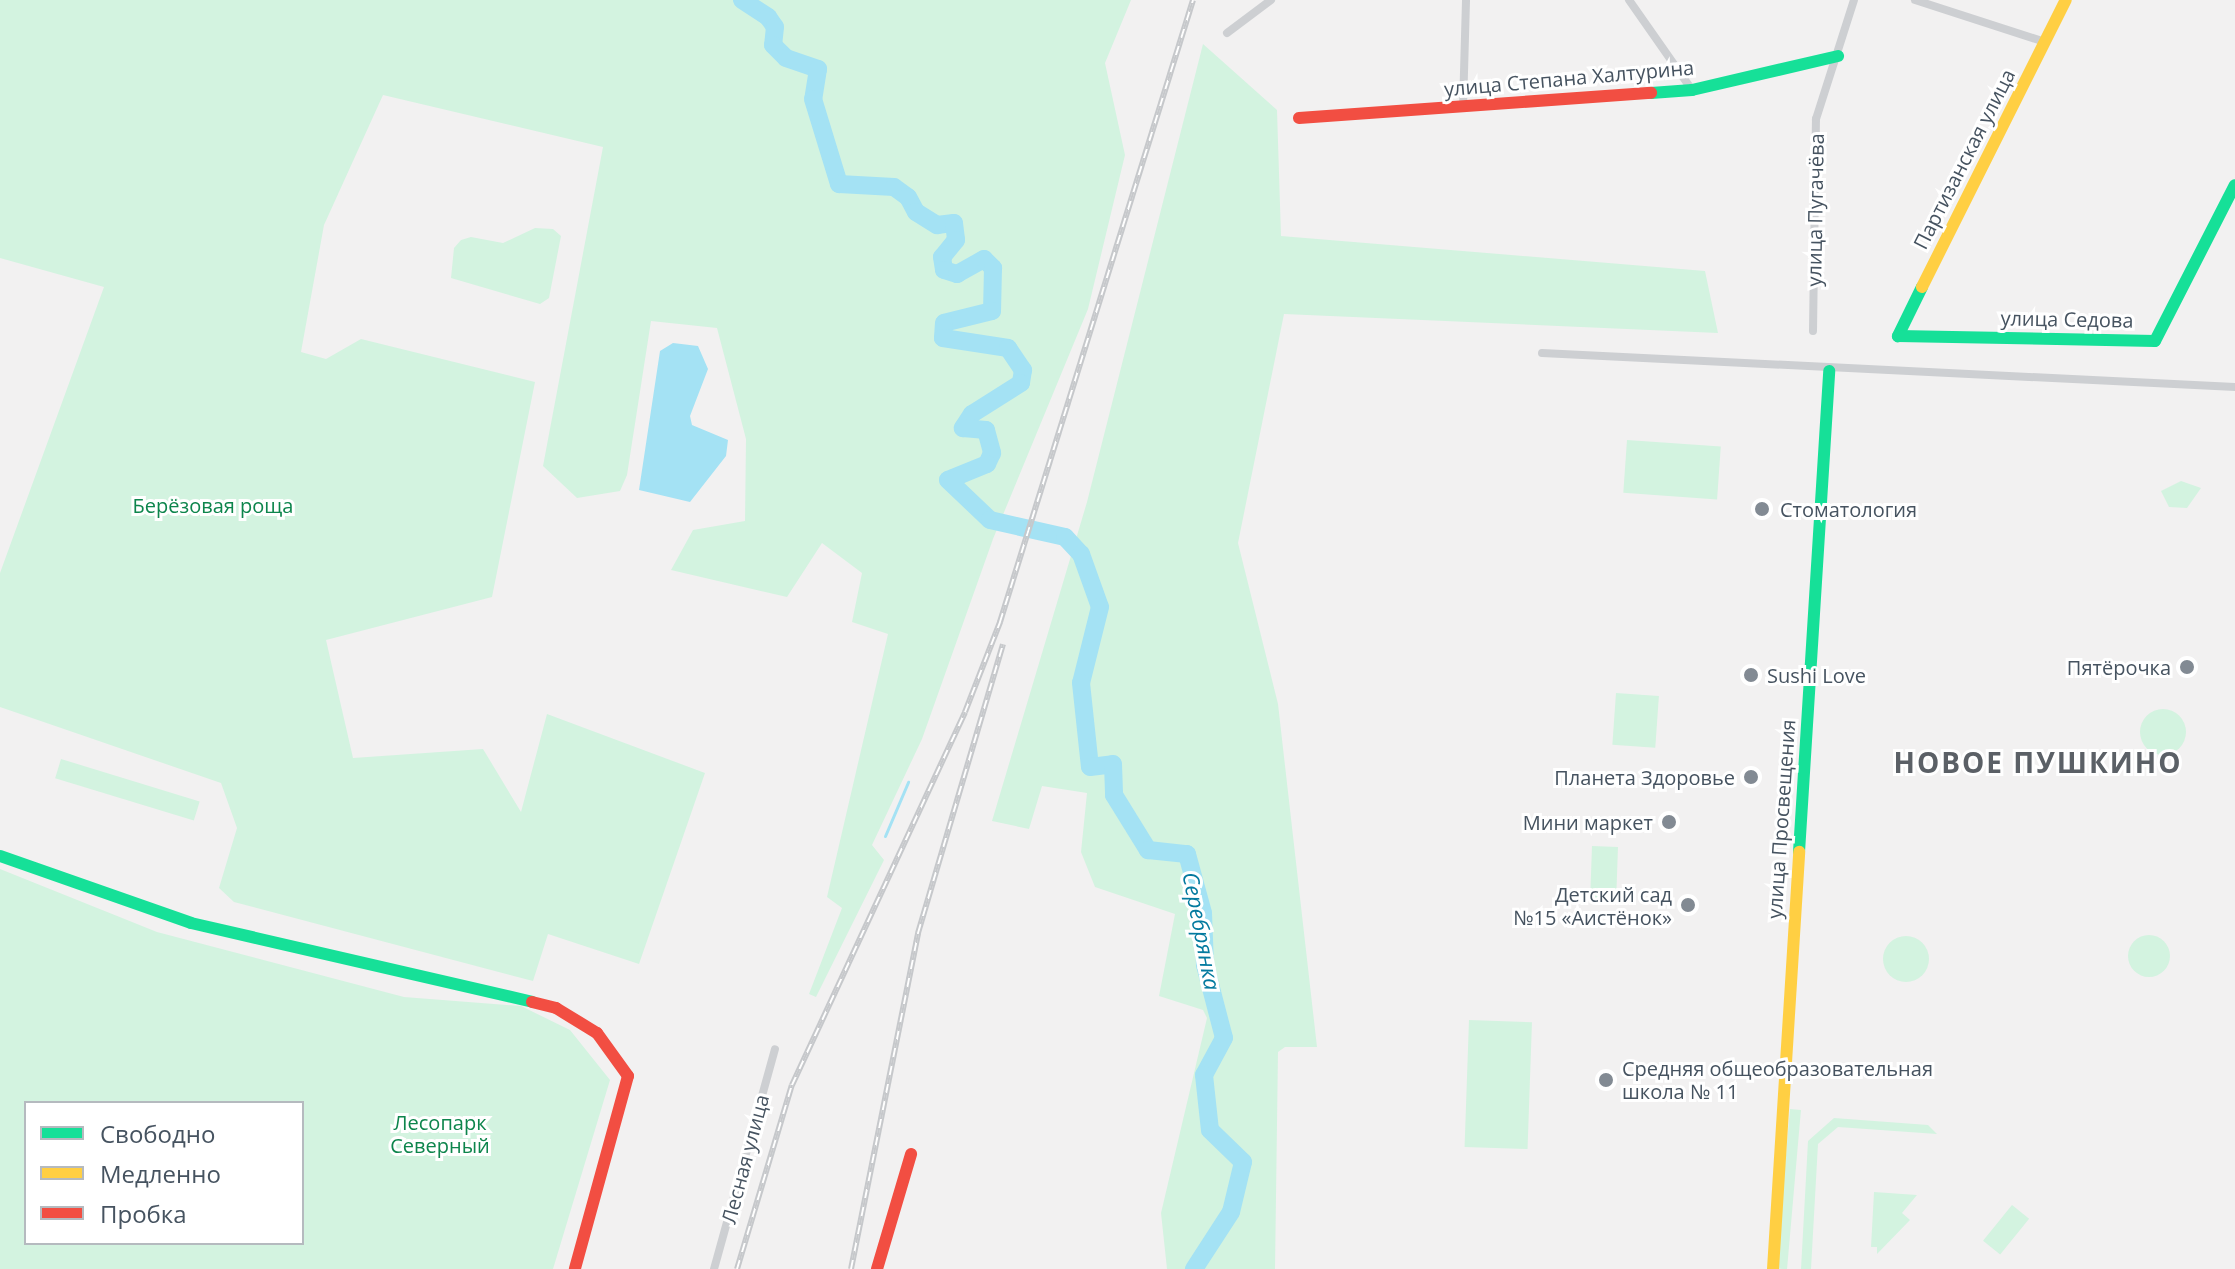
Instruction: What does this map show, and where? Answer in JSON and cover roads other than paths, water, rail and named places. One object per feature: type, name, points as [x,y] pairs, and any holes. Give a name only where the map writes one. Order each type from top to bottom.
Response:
[{"type":"street","points":[[1227,33],[1271,0]]},
{"type":"street","points":[[1463,108],[1466,0]]},
{"type":"street","points":[[1629,0],[1692,90]]},
{"type":"street","name":"улица Пугачёва","points":[[1813,331],[1816,119],[1854,0]]},
{"type":"street","points":[[1915,0],[2045,42]]},
{"type":"street","name":"Партизанская улица","points":[[1898,336],[2066,0]]},
{"type":"street","name":"улица Степана Халтурина","points":[[1299,118],[1692,90],[1838,56]]},
{"type":"street","name":"улица Седова","points":[[1898,336],[2155,341],[2235,185]]},
{"type":"street","points":[[1542,353],[1829,371],[2235,387]]},
{"type":"street","name":"улица Просвещения","points":[[1773,1269],[1829,371]]},
{"type":"street","points":[[0,856],[191,923],[556,1008],[597,1033],[628,1076],[575,1269]]},
{"type":"street","name":"Лесная улица","points":[[714,1269],[775,1049]]},
{"type":"street","points":[[877,1269],[911,1154]]},
{"type":"water","points":[[673,343],[698,346],[708,369],[690,416],[692,425],[728,440],[726,456],[690,502],[639,490],[660,351]]},
{"type":"waterway","name":"Серебрянка","points":[[742,0],[768,17],[775,27],[773,45],[786,58],[818,69],[813,99],[839,184],[894,187],[908,197],[916,212],[937,225],[954,223],[956,240],[942,257],[944,270],[957,274],[984,259],[993,268],[992,311],[944,323],[943,338],[1008,348],[1023,370],[1021,383],[972,414],[963,428],[986,430],[992,453],[987,464],[948,480],[990,520],[1065,537],[1081,554],[1100,607],[1081,683],[1090,767],[1113,764],[1114,795],[1148,850],[1187,854],[1203,913],[1205,965],[1224,1038],[1204,1075],[1210,1130],[1243,1162],[1231,1212],[1194,1269]]},
{"type":"waterway","points":[[885,836],[908,782]]},
{"type":"railway","points":[[737,1269],[792,1085],[965,712],[1000,622],[1193,0]]},
{"type":"railway","points":[[851,1269],[918,933],[1003,644]]},
{"type":"place","name":"Стоматология","points":[[1762,509]]},
{"type":"place","name":"Пятёрочка","points":[[2187,667]]},
{"type":"place","name":"Sushi Love","points":[[1751,675]]},
{"type":"place","name":"Планета Здоровье","points":[[1751,777]]},
{"type":"place","name":"Мини маркет","points":[[1669,822]]},
{"type":"place","name":"Детский сад №15 «Аистёнок»","points":[[1688,905]]},
{"type":"place","name":"Средняя общеобразовательная школа № 11","points":[[1606,1080]]},
{"type":"district","name":"НОВОЕ ПУШКИНО","points":[[2038,762]]},
{"type":"park label","name":"Берёзовая роща","points":[[213,505]]},
{"type":"park label","name":"Лесопарк Северный","points":[[440,1134]]}]
